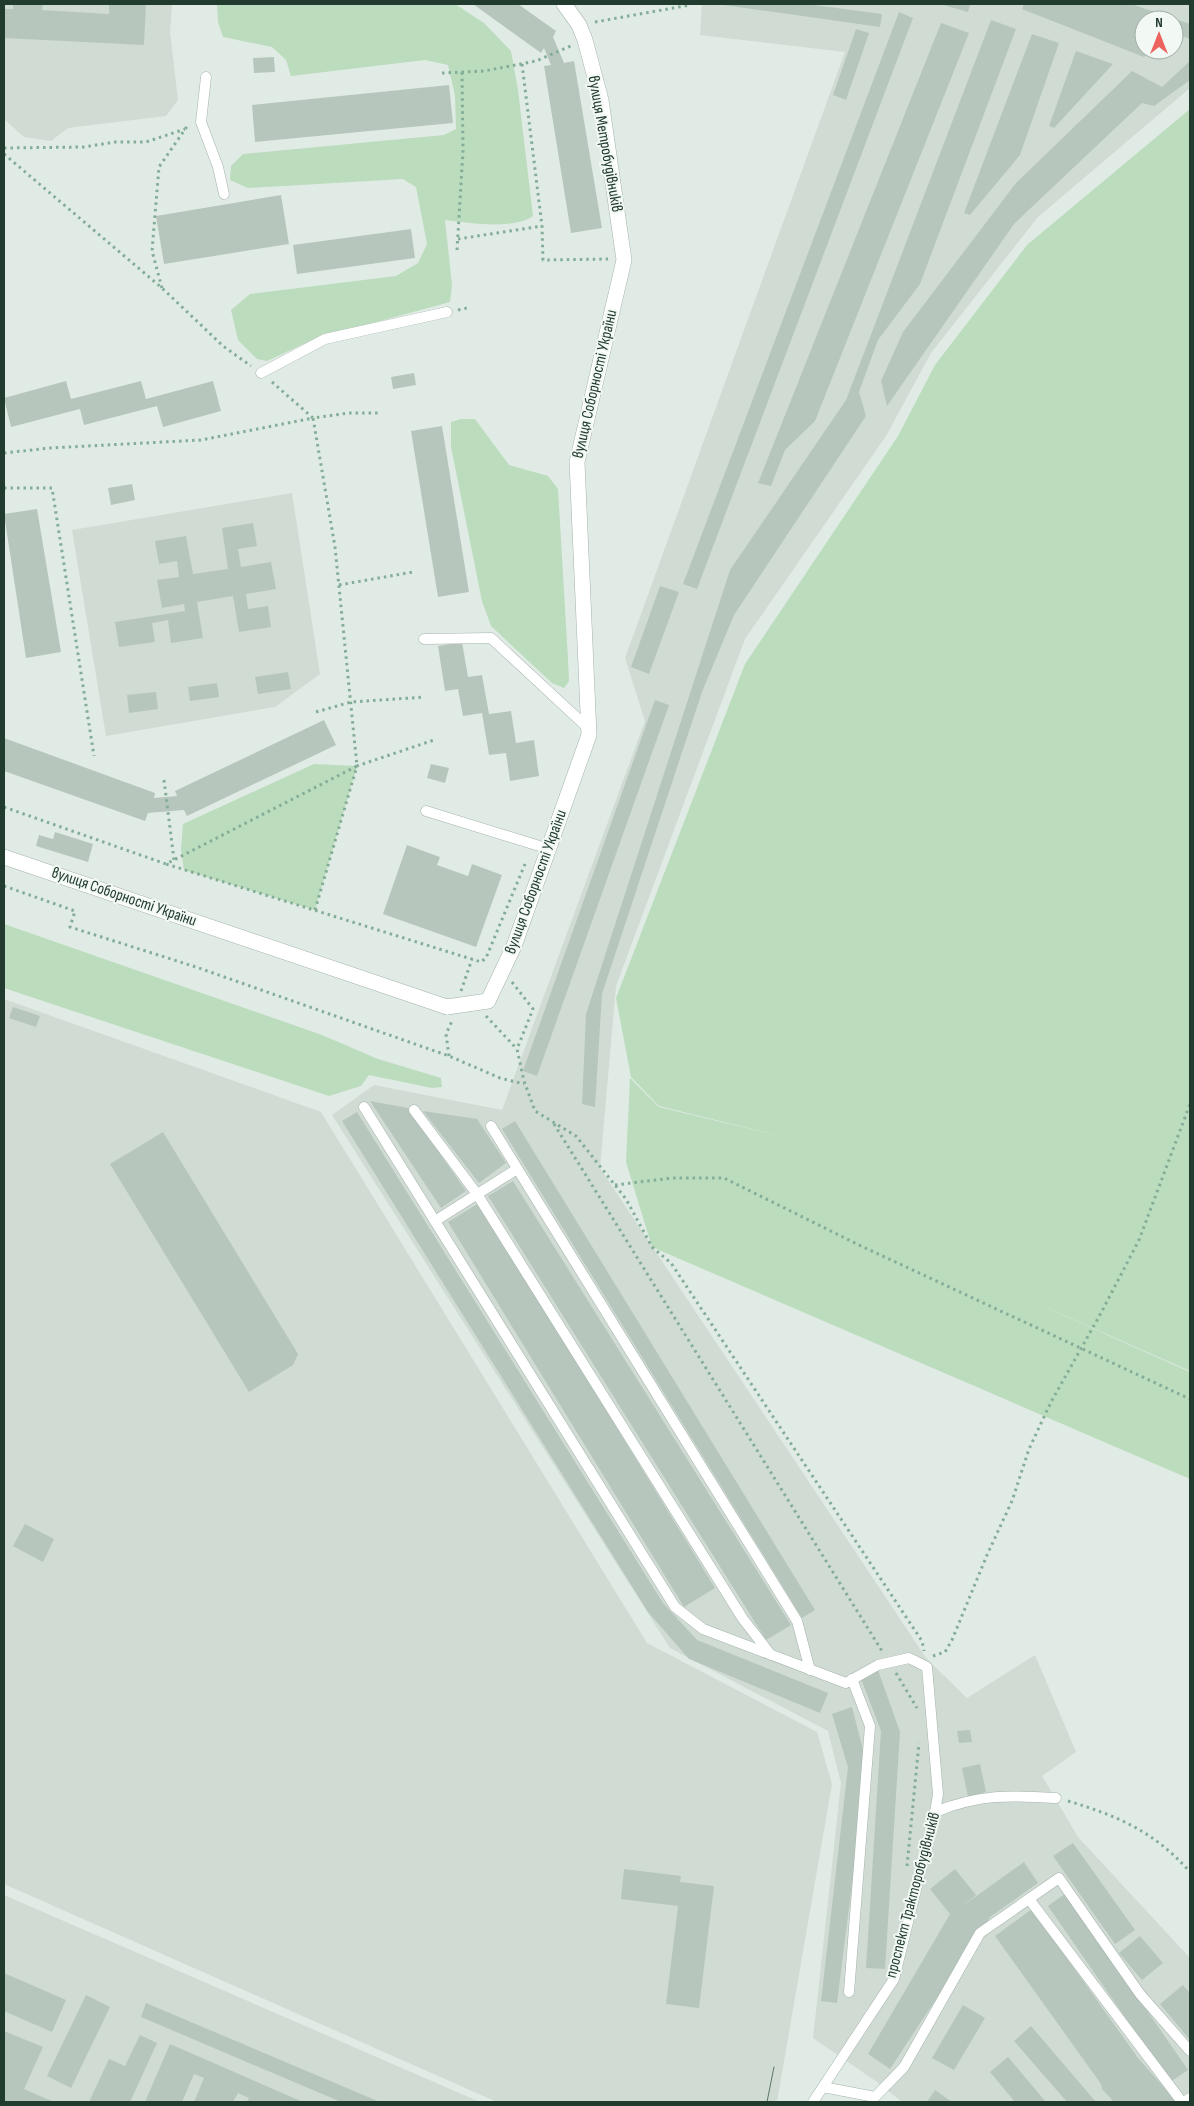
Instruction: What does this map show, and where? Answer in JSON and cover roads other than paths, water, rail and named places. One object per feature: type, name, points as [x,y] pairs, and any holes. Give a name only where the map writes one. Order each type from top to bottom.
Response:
[{"type":"street","name":"вулиця Метробудівників","points":[[564,4],[579,25],[601,100],[624,260]]},
{"type":"street","name":"вулиця Соборності України","points":[[4,857],[447,1006],[488,1001],[514,946],[589,735],[577,462],[624,260]]},
{"type":"lane","points":[[206,77],[201,122],[218,166],[224,194]]},
{"type":"lane","points":[[261,373],[325,339],[447,312]]},
{"type":"lane","points":[[424,639],[491,638],[588,728]]},
{"type":"lane","points":[[426,811],[549,849]]},
{"type":"lane","points":[[364,1107],[675,1607],[703,1630],[846,1683],[852,1680],[870,1726],[850,1992]]},
{"type":"lane","points":[[414,1110],[477,1194],[743,1619],[771,1655]]},
{"type":"lane","points":[[491,1126],[797,1622],[810,1670]]},
{"type":"lane","points":[[435,1221],[517,1169]]},
{"type":"lane","name":"проспект Тракторобудівників","points":[[813,2102],[894,1979],[936,1812],[938,1794],[927,1666],[910,1658],[878,1665],[852,1680]]},
{"type":"lane","points":[[936,1812],[959,1802],[1007,1795],[1056,1798]]},
{"type":"lane","points":[[823,2087],[875,2097],[904,2067],[980,1933],[1059,1878],[1140,1994],[1190,2051]]},
{"type":"lane","points":[[1029,1899],[1183,2102],[1190,2098]]},
{"type":"tram line","points":[[767,2102],[774,2067]]}]
